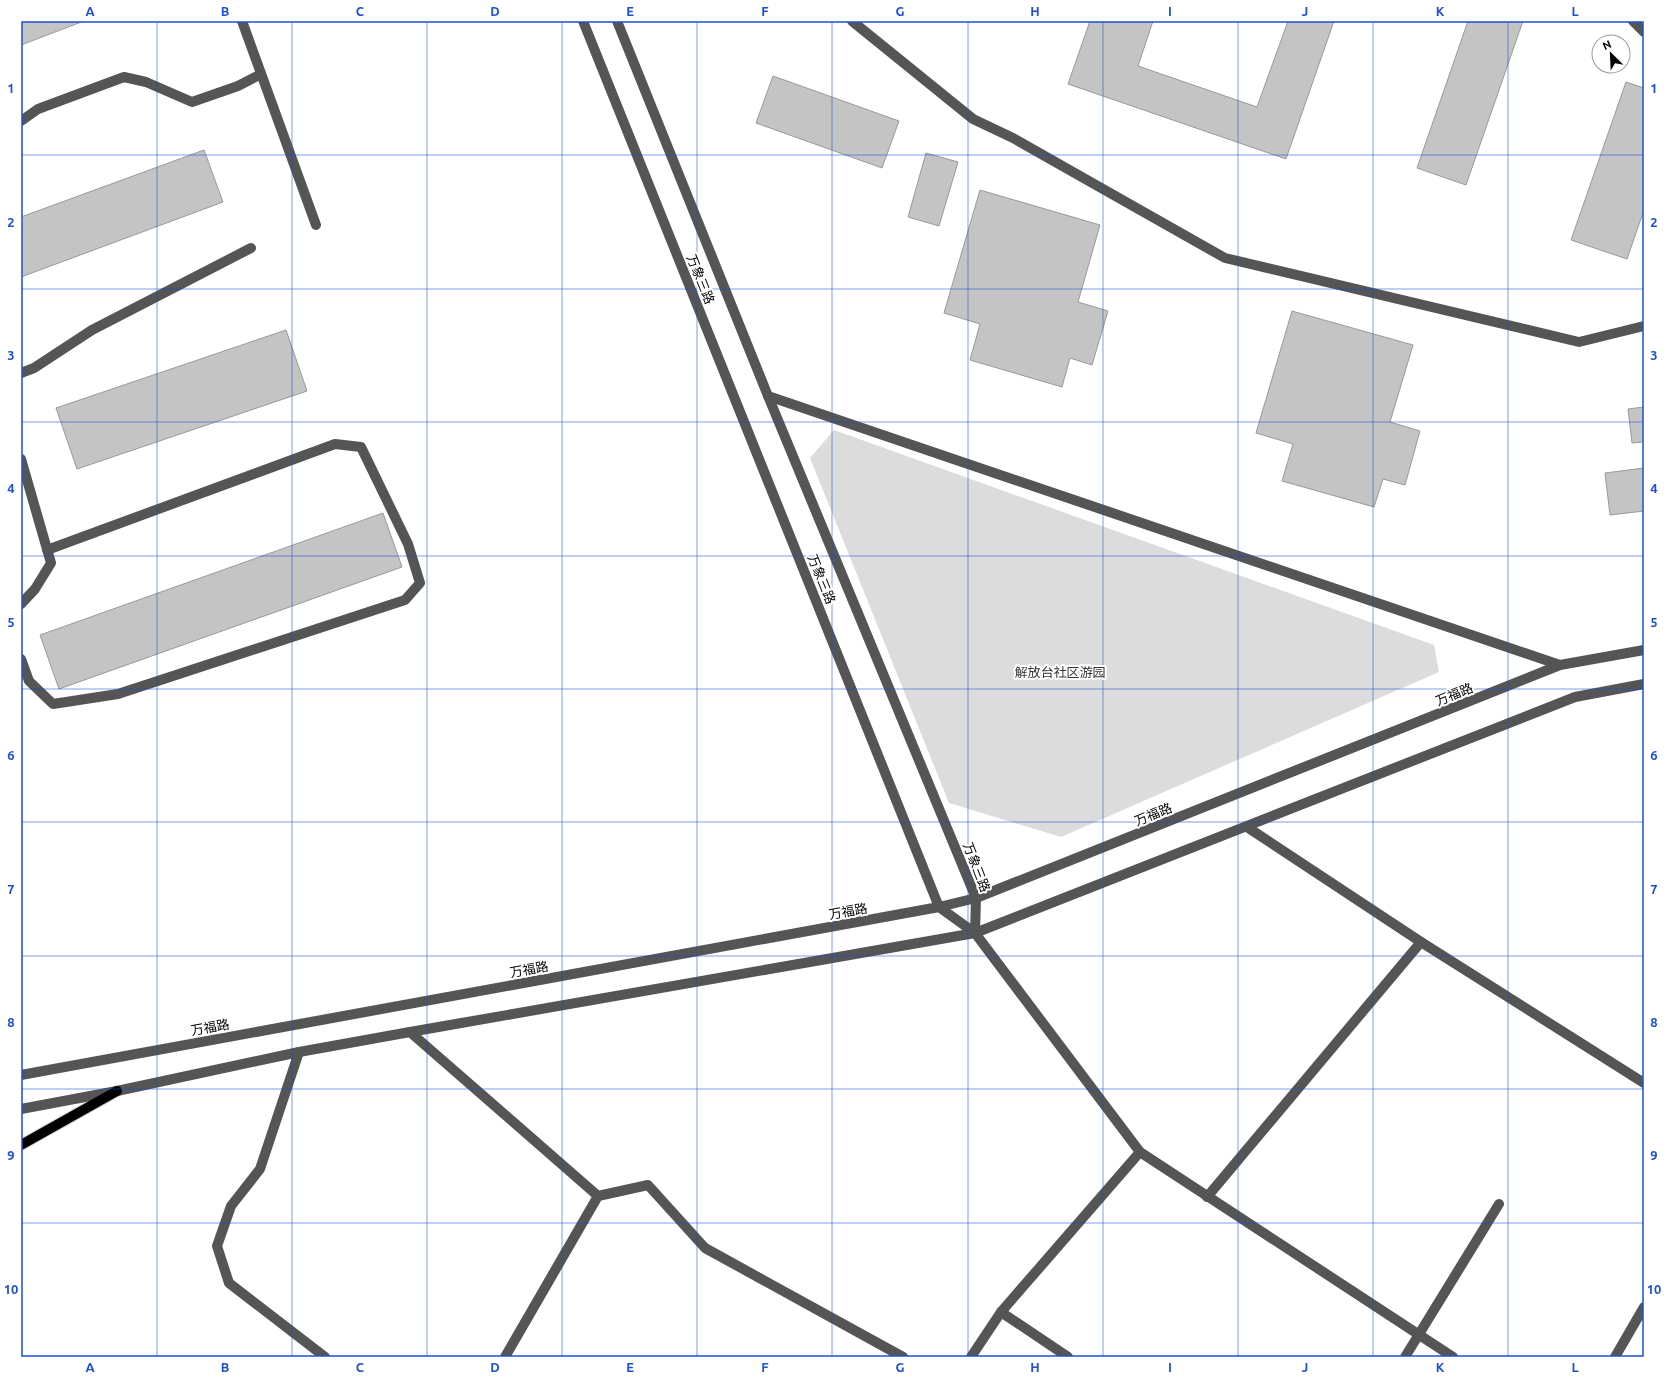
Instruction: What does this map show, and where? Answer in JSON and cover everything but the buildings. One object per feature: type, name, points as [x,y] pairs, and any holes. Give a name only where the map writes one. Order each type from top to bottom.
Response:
[{"type":"main road","points":[[21,1145],[118,1091]]},
{"type":"street","points":[[242,21],[316,225]]},
{"type":"street","name":"万象三路","points":[[583,21],[939,907]]},
{"type":"street","name":"万象三路","points":[[618,21],[768,396],[976,898],[975,933]]},
{"type":"street","points":[[852,21],[973,119],[1013,138],[1225,258],[1580,342],[1644,326]]},
{"type":"street","points":[[1633,21],[1644,32]]},
{"type":"street","points":[[21,121],[38,109],[124,77],[146,82],[192,102],[238,86],[261,74]]},
{"type":"street","points":[[21,373],[34,368],[92,330],[251,248]]},
{"type":"street","points":[[768,396],[1560,666]]},
{"type":"street","points":[[21,659],[29,680],[53,704],[118,694],[405,600],[420,583],[408,544],[361,447],[335,444],[47,550]]},
{"type":"street","points":[[21,458],[51,563],[35,589],[21,604]]},
{"type":"street","name":"万福路","points":[[21,1075],[939,907],[976,898],[1560,666],[1644,650]]},
{"type":"street","points":[[21,1108],[118,1091],[299,1052],[975,933],[1575,697],[1644,684]]},
{"type":"street","points":[[1247,827],[1421,942],[1644,1082]]},
{"type":"street","points":[[939,907],[975,933],[1140,1152],[1453,1357]]},
{"type":"street","points":[[1207,1197],[1421,942]]},
{"type":"street","points":[[410,1032],[598,1196]]},
{"type":"street","points":[[299,1052],[260,1169],[231,1206],[217,1246],[229,1283],[325,1357]]},
{"type":"street","points":[[972,1357],[1001,1312],[1140,1152]]},
{"type":"street","points":[[505,1357],[598,1196],[648,1185],[705,1248],[903,1357]]},
{"type":"street","points":[[1405,1357],[1499,1204]]},
{"type":"street","points":[[1615,1357],[1644,1307]]},
{"type":"street","points":[[1001,1312],[1068,1357]]},
{"type":"green space","name":"解放台社区游园","points":[[834,430],[1434,645],[1439,672],[1061,837],[949,803],[810,458]]}]
